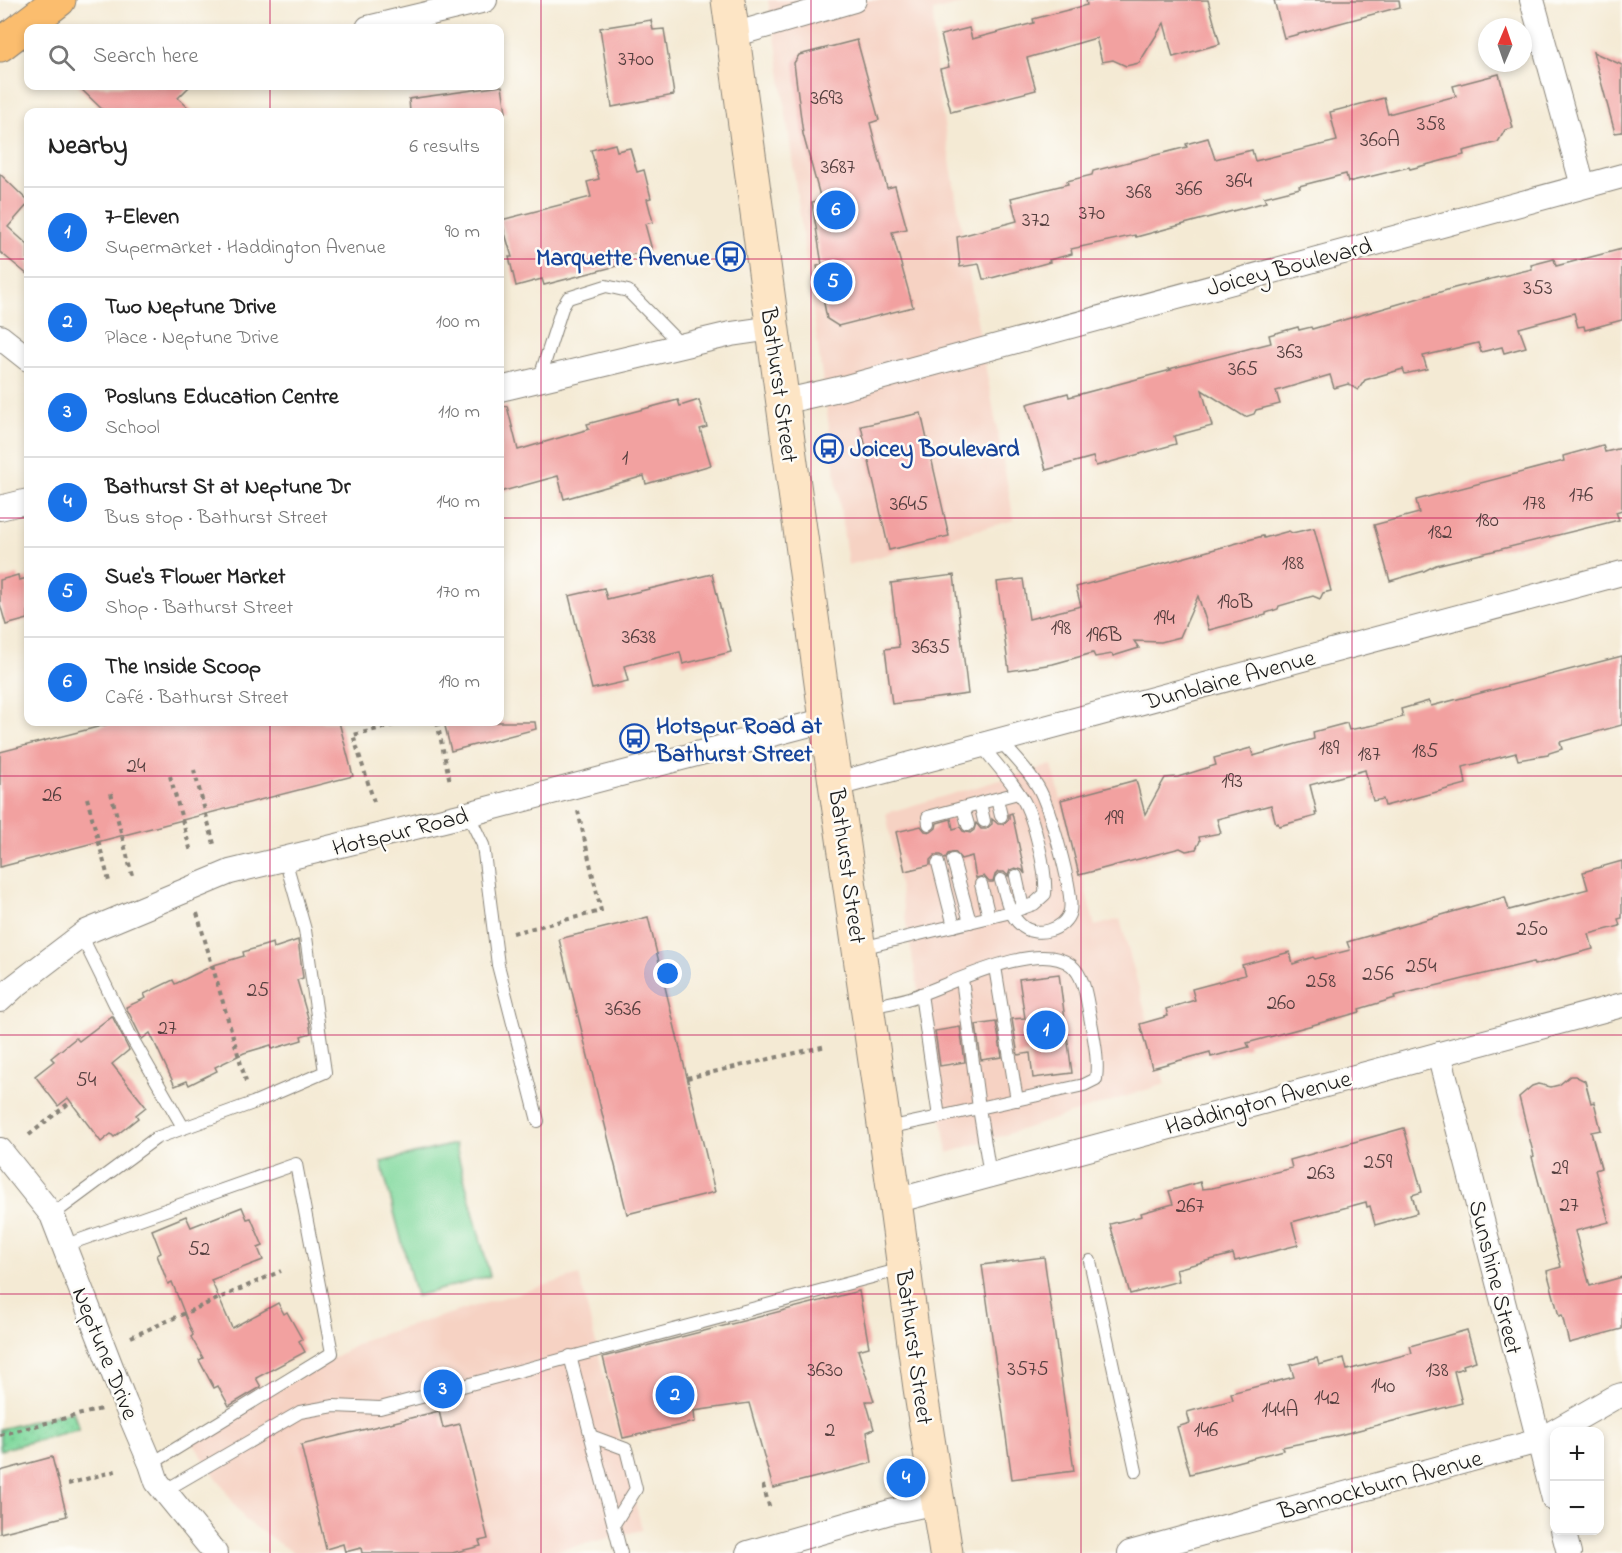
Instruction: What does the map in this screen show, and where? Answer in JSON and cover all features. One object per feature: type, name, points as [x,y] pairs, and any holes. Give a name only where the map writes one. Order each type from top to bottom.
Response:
[{"type":"highway","points":[[28,24],[59,0]]},
{"type":"highway","points":[[0,45],[24,27]]},
{"type":"main road","name":"Bathurst Street","points":[[728,0],[826,720],[946,1553]]},
{"type":"street","points":[[385,24],[485,0]]},
{"type":"street","points":[[733,35],[854,0]]},
{"type":"street","points":[[1533,0],[1583,186]]},
{"type":"street","name":"Joicey Boulevard","points":[[782,402],[854,385],[1622,176]]},
{"type":"street","points":[[504,388],[731,334],[772,328]]},
{"type":"street","points":[[0,337],[24,356]]},
{"type":"street","points":[[0,508],[24,502]]},
{"type":"street","name":"Dunblaine Avenue","points":[[837,784],[1622,573]]},
{"type":"street","name":"Hotspur Road","points":[[0,1000],[81,935],[230,872],[468,814],[826,720]]},
{"type":"street","name":"Haddington Avenue","points":[[895,1201],[1622,1005]]},
{"type":"street","name":"Sunshine Street","points":[[1439,1054],[1550,1484]]},
{"type":"street","name":"Neptune Drive","points":[[0,1150],[52,1215],[151,1464],[156,1482],[215,1553]]},
{"type":"street","name":"Bannockburn Avenue","points":[[1130,1553],[1538,1441],[1622,1395]]},
{"type":"street","points":[[748,1553],[890,1512],[937,1502]]},
{"type":"street","points":[[1564,1535],[1569,1553]]},
{"type":"lane","points":[[539,380],[562,308],[568,298],[606,286],[628,291],[682,346]]},
{"type":"lane","points":[[860,948],[1011,912],[1034,904],[1045,894],[1046,881],[1023,799],[991,743]]},
{"type":"lane","points":[[991,743],[1027,771],[1040,789],[1071,899],[1070,913],[1065,922],[1053,930],[1033,932],[1022,927],[1011,912],[1001,880]]},
{"type":"lane","points":[[929,824],[928,818],[943,817],[963,808],[1018,793]]},
{"type":"lane","points":[[997,799],[1001,816]]},
{"type":"lane","points":[[980,803],[984,821]]},
{"type":"lane","points":[[963,808],[968,825]]},
{"type":"lane","points":[[468,814],[483,845],[498,965],[538,1121]]},
{"type":"lane","points":[[52,1215],[156,1138],[253,1103],[325,1072],[305,930],[285,859]]},
{"type":"lane","points":[[953,860],[970,922]]},
{"type":"lane","points":[[938,863],[954,926]]},
{"type":"lane","points":[[1016,876],[1023,908]]},
{"type":"lane","points":[[981,884],[989,917]]},
{"type":"lane","points":[[81,935],[129,1033],[183,1127]]},
{"type":"lane","points":[[868,1008],[921,994],[1015,959],[1036,956],[1056,957],[1072,966],[1085,986],[1098,1064],[1096,1079],[1084,1085],[885,1129]]},
{"type":"lane","points":[[995,967],[1017,1100]]},
{"type":"lane","points":[[962,978],[990,1175]]},
{"type":"lane","points":[[921,994],[939,1117]]},
{"type":"lane","points":[[63,1246],[296,1164],[332,1353],[151,1464]]},
{"type":"lane","points":[[1089,1260],[1136,1471]]},
{"type":"lane","points":[[164,1491],[300,1412],[334,1406],[380,1408],[904,1269]]},
{"type":"lane","points":[[570,1356],[621,1553]]},
{"type":"lane","points":[[591,1436],[626,1449],[636,1489],[614,1524]]},
{"type":"path","points":[[374,802],[353,735],[390,726]]},
{"type":"path","points":[[438,726],[450,782]]},
{"type":"path","points":[[194,770],[214,844]]},
{"type":"path","points":[[170,776],[191,852]]},
{"type":"path","points":[[494,938],[601,911],[571,787]]},
{"type":"path","points":[[111,793],[132,875]]},
{"type":"path","points":[[87,798],[110,885]]},
{"type":"path","points":[[190,889],[253,1103]]},
{"type":"path","points":[[687,1078],[826,1046]]},
{"type":"path","points":[[29,1135],[69,1103]]},
{"type":"path","points":[[131,1337],[281,1271]]},
{"type":"path","points":[[0,1436],[125,1403]]},
{"type":"path","points":[[68,1484],[119,1470]]},
{"type":"path","points":[[763,1485],[770,1509]]},
{"type":"shaded area","points":[[768,0],[976,0],[933,11],[937,82],[975,310],[1014,520],[848,565],[777,49]]},
{"type":"shaded area","points":[[1052,765],[1095,926],[1120,919],[1165,1084],[948,1153],[886,813]]},
{"type":"shaded area","points":[[579,1275],[642,1530],[548,1553],[294,1553],[245,1520],[191,1440],[366,1339]]},
{"type":"green space","points":[[455,1144],[490,1276],[416,1296],[381,1162]]},
{"type":"green space","points":[[73,1411],[79,1429],[0,1450],[0,1429]]},
{"type":"building","points":[[1086,0],[1208,0],[1220,44],[1173,57],[1164,23],[1139,63],[1126,66],[1113,60],[1102,62],[1096,38],[1027,58],[1036,90],[951,112],[940,69],[949,67],[941,35],[969,28],[972,39],[1034,23],[1033,19],[1087,5]]},
{"type":"building","points":[[1274,0],[1399,0],[1400,7],[1284,38]]},
{"type":"building","points":[[651,20],[653,30],[664,29],[674,95],[612,107],[600,28]]},
{"type":"building","points":[[857,40],[879,120],[870,123],[887,188],[895,186],[907,229],[892,232],[913,307],[838,326],[827,319],[817,266],[822,265],[812,202],[821,200],[803,134],[794,63],[799,55]]},
{"type":"building","points":[[1593,52],[1622,65],[1622,132],[1615,133]]},
{"type":"building","points":[[1499,74],[1513,128],[1505,130],[1498,142],[1463,151],[1464,155],[1348,182],[1346,174],[1299,186],[1300,188],[1264,197],[1266,202],[1136,237],[1135,235],[1071,249],[1072,254],[1049,260],[1050,262],[988,279],[983,279],[979,264],[960,267],[957,237],[1017,221],[1011,198],[1068,184],[1067,181],[1092,175],[1093,171],[1187,147],[1186,144],[1208,138],[1215,159],[1252,150],[1255,161],[1337,141],[1330,112],[1384,98],[1388,114],[1456,96],[1453,86]]},
{"type":"building","points":[[82,90],[186,90],[178,98],[189,108],[101,108]]},
{"type":"building","points":[[473,90],[503,90],[506,112],[504,108],[410,108],[409,99]]},
{"type":"building","points":[[615,144],[617,151],[630,148],[637,172],[644,170],[651,198],[647,199],[653,222],[645,224],[652,250],[626,256],[628,263],[544,285],[542,279],[516,286],[509,257],[512,257],[504,230],[504,219],[591,197],[587,182],[599,179],[591,150]]},
{"type":"building","points":[[0,174],[24,197],[24,209],[8,227],[24,241],[24,272],[0,252]]},
{"type":"building","points":[[1622,249],[1622,320],[1585,330],[1584,326],[1578,327],[1574,313],[1519,328],[1526,347],[1504,353],[1502,347],[1481,352],[1478,343],[1423,356],[1427,369],[1405,374],[1403,369],[1365,380],[1358,390],[1348,384],[1334,388],[1330,375],[1276,391],[1280,404],[1256,410],[1254,414],[1245,417],[1202,390],[1212,426],[1174,436],[1176,444],[1096,466],[1093,457],[1046,470],[1027,404],[1068,393],[1069,397],[1271,343],[1269,335],[1298,327],[1299,330],[1311,327],[1312,329],[1454,288],[1532,269],[1531,265],[1554,259],[1556,266]]},
{"type":"building","points":[[678,400],[680,406],[699,400],[707,427],[700,429],[711,465],[646,484],[644,476],[564,499],[558,476],[504,491],[504,406],[507,406],[518,450],[589,429],[587,424]]},
{"type":"building","points":[[921,413],[949,536],[889,550],[861,426]]},
{"type":"building","points":[[1603,445],[1605,452],[1622,448],[1622,510],[1616,512],[1619,520],[1436,565],[1390,581],[1374,525],[1419,513],[1416,500],[1564,461],[1563,456]]},
{"type":"building","points":[[1314,528],[1331,591],[1323,593],[1320,599],[1313,596],[1279,606],[1278,609],[1266,615],[1209,630],[1198,596],[1180,637],[1161,642],[1134,641],[1139,648],[1113,656],[1112,654],[1095,657],[1093,653],[1053,664],[1009,671],[997,582],[1023,579],[1029,619],[1081,606],[1076,587],[1263,536],[1264,538],[1289,531],[1292,533]]},
{"type":"building","points":[[712,574],[731,652],[683,664],[680,652],[624,666],[628,681],[592,689],[569,596],[604,588],[607,599]]},
{"type":"building","points":[[18,575],[19,580],[24,579],[24,620],[6,625],[0,604],[0,580]]},
{"type":"building","points":[[954,575],[968,694],[892,704],[885,649],[899,647],[891,583]]},
{"type":"building","points":[[1622,656],[1622,725],[1560,742],[1562,749],[1548,755],[1518,760],[1516,753],[1463,767],[1466,784],[1385,806],[1383,799],[1373,801],[1365,770],[1310,785],[1316,816],[1279,826],[1278,823],[1276,824],[1271,805],[1217,819],[1221,833],[1199,837],[1200,841],[1196,849],[1186,851],[1180,848],[1079,875],[1061,800],[1136,780],[1145,814],[1165,778],[1178,777],[1216,765],[1214,758],[1251,748],[1253,756],[1314,739],[1313,732],[1347,723],[1349,730],[1374,725],[1403,717],[1401,709],[1429,701],[1431,706]]},
{"type":"building","points":[[504,722],[535,722],[536,729],[451,751],[445,726],[504,726]]},
{"type":"building","points":[[101,726],[340,726],[353,776],[0,867],[0,752]]},
{"type":"building","points":[[1012,813],[1025,874],[1022,870],[1015,868],[1010,870],[1008,876],[1004,872],[998,872],[993,882],[989,882],[984,876],[976,878],[972,856],[961,859],[955,852],[948,854],[945,859],[941,855],[935,855],[930,860],[930,865],[905,871],[896,832],[921,826],[925,831],[931,832],[936,828],[937,823],[951,819],[953,829],[960,827],[963,831],[970,833],[974,830],[976,823],[981,829],[986,829],[992,824],[992,819],[998,824],[1003,824]]},
{"type":"building","points":[[1622,861],[1622,918],[1618,919],[1620,926],[1589,934],[1593,949],[1534,965],[1533,962],[1394,996],[1395,998],[1359,1009],[1360,1012],[1247,1043],[1249,1047],[1211,1057],[1210,1052],[1152,1068],[1140,1024],[1168,1016],[1166,1009],[1195,1000],[1192,989],[1245,975],[1242,965],[1290,952],[1293,964],[1313,957],[1315,959],[1350,950],[1347,942],[1505,897],[1509,910],[1588,889],[1583,872]]},
{"type":"building","points":[[648,917],[715,1192],[627,1214],[559,939]]},
{"type":"building","points":[[298,940],[303,978],[297,980],[311,1033],[301,1036],[302,1040],[272,1049],[271,1045],[244,1053],[215,1067],[217,1071],[189,1085],[187,1081],[175,1086],[150,1033],[142,1039],[126,1007],[146,998],[144,994],[173,980],[175,984],[214,965],[244,956],[243,952],[273,943],[274,948]]},
{"type":"building","points":[[1059,974],[1072,1073],[1033,1078],[1030,1053],[1018,1055],[1012,1019],[1025,1018],[1019,979]]},
{"type":"building","points":[[112,1016],[129,1050],[112,1064],[146,1107],[136,1115],[138,1118],[114,1137],[111,1134],[101,1142],[68,1098],[58,1106],[35,1076],[54,1061],[51,1058],[76,1038],[79,1041]]},
{"type":"building","points":[[996,1022],[1002,1057],[981,1060],[976,1025]]},
{"type":"building","points":[[960,1027],[965,1062],[940,1066],[935,1031]]},
{"type":"building","points":[[1570,1076],[1585,1081],[1591,1103],[1594,1102],[1601,1130],[1591,1132],[1601,1168],[1595,1170],[1609,1222],[1575,1231],[1590,1286],[1622,1277],[1622,1329],[1569,1343],[1547,1271],[1561,1267],[1519,1097],[1532,1086],[1559,1085]]},
{"type":"building","points":[[1404,1128],[1422,1192],[1412,1195],[1417,1213],[1375,1225],[1370,1206],[1367,1207],[1366,1202],[1292,1222],[1298,1245],[1235,1261],[1233,1254],[1176,1269],[1179,1281],[1130,1294],[1110,1224],[1142,1216],[1141,1213],[1173,1204],[1169,1191],[1200,1182],[1202,1189],[1212,1188],[1292,1168],[1290,1160]]},
{"type":"building","points":[[242,1207],[247,1219],[251,1218],[263,1246],[258,1248],[263,1260],[211,1280],[232,1328],[278,1303],[284,1314],[287,1312],[302,1339],[299,1341],[305,1352],[256,1378],[261,1387],[229,1406],[218,1386],[214,1388],[199,1360],[203,1358],[191,1337],[193,1335],[172,1282],[168,1284],[157,1255],[161,1253],[152,1230],[186,1216],[191,1227]]},
{"type":"building","points":[[1044,1257],[1074,1471],[1012,1479],[982,1265]]},
{"type":"building","points":[[859,1291],[869,1347],[858,1350],[874,1401],[866,1401],[874,1429],[867,1432],[872,1463],[773,1488],[749,1403],[694,1411],[695,1422],[623,1438],[603,1357]]},
{"type":"building","points":[[1467,1330],[1476,1361],[1454,1371],[1462,1403],[1332,1437],[1282,1447],[1283,1450],[1190,1474],[1177,1427],[1190,1423],[1187,1412],[1233,1400],[1231,1393],[1294,1377],[1290,1365],[1317,1358],[1319,1365],[1344,1358],[1347,1370],[1412,1353],[1410,1346]]},
{"type":"building","points":[[439,1411],[443,1428],[460,1424],[488,1539],[479,1541],[481,1546],[452,1553],[362,1553],[361,1548],[345,1552],[343,1544],[326,1549],[301,1445]]},
{"type":"building","points":[[52,1457],[67,1516],[0,1533],[0,1471]]},
{"type":"place","name":"The Inside Scoop","points":[[836,210]]},
{"type":"place","name":"Marquette Avenue","points":[[731,257]]},
{"type":"place","name":"Sue's Flower Market","points":[[833,282]]},
{"type":"place","name":"Joicey Boulevard","points":[[829,448]]},
{"type":"place","name":"Hotspur Road at Bathurst Street","points":[[635,739]]},
{"type":"place","name":"7-Eleven","points":[[1046,1030]]},
{"type":"place","name":"Posluns Education Centre","points":[[443,1389]]},
{"type":"place","name":"Two Neptune Drive","points":[[675,1395]]},
{"type":"place","name":"Bathurst St at Neptune Dr","points":[[906,1478]]}]
